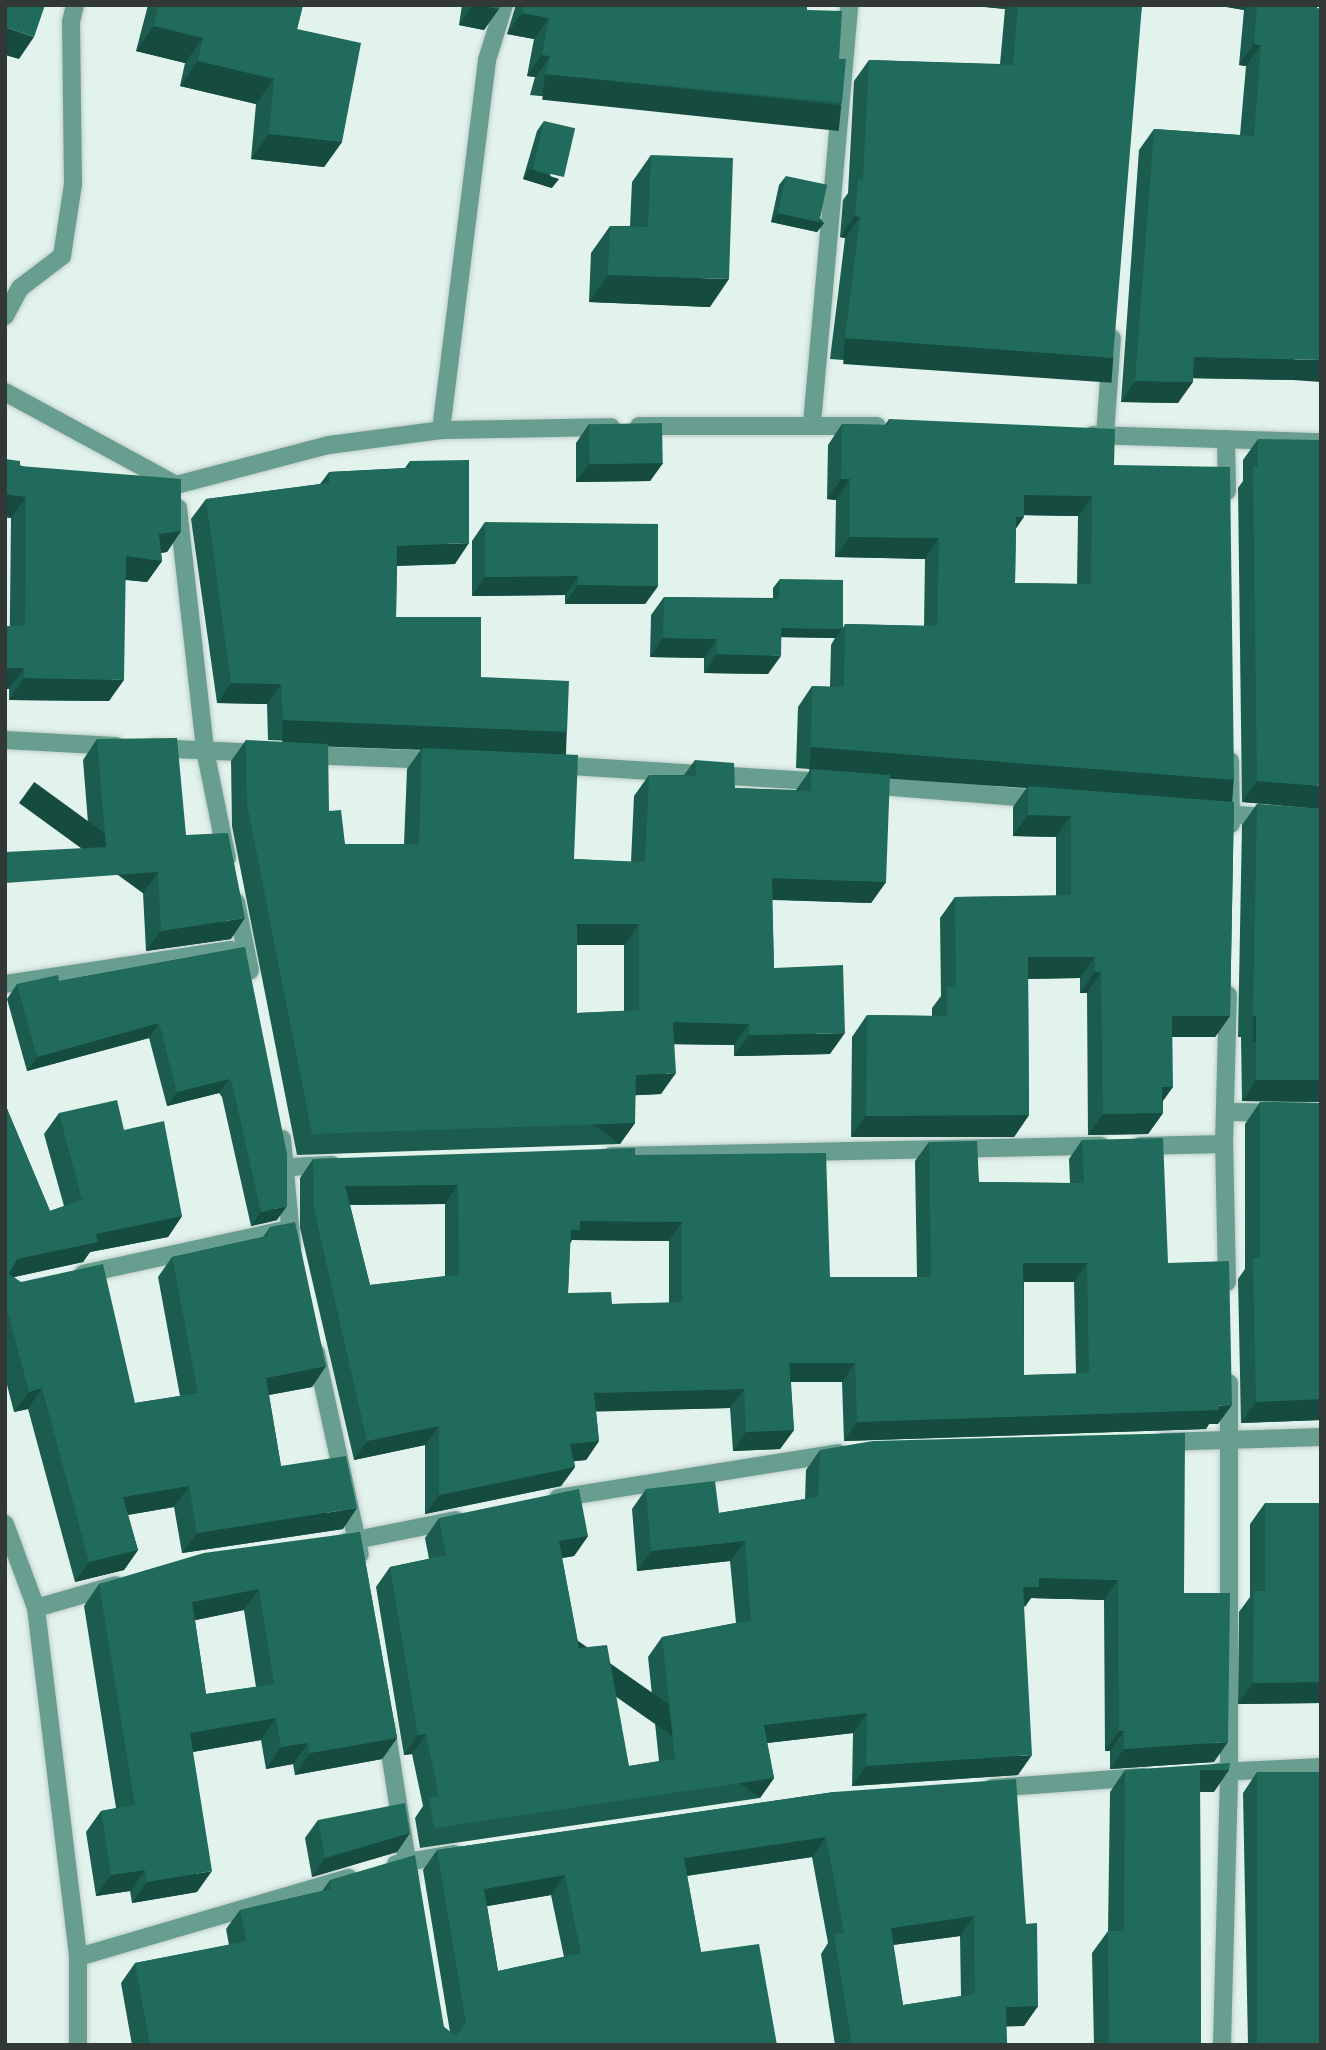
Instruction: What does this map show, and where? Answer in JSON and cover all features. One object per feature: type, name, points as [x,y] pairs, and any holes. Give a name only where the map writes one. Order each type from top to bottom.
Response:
[{"type":"street","points":[[5,316],[20,288],[62,256],[73,184],[71,22],[75,5]]},
{"type":"street","points":[[441,430],[487,60],[504,5]]},
{"type":"street","points":[[812,423],[849,5]]},
{"type":"street","points":[[1105,435],[1114,312]]},
{"type":"street","points":[[5,392],[176,485],[329,445],[441,430],[812,423],[896,426]]},
{"type":"street","points":[[1077,434],[1321,442]]},
{"type":"street","points":[[1226,439],[1227,508]]},
{"type":"street","points":[[176,485],[205,750],[253,989]]},
{"type":"street","points":[[5,740],[456,761]]},
{"type":"street","points":[[1230,745],[1231,841]]},
{"type":"street","points":[[540,764],[680,770],[1066,801]]},
{"type":"street","points":[[1203,812],[1321,820]]},
{"type":"street","points":[[5,984],[245,948]]},
{"type":"street","points":[[1227,1306],[1224,1144],[1228,976]]},
{"type":"street","points":[[1226,1112],[1321,1113]]},
{"type":"street","points":[[280,1126],[288,1167],[289,1229],[298,1270]]},
{"type":"street","points":[[598,1156],[1224,1144]]},
{"type":"street","points":[[288,1167],[354,1164]]},
{"type":"street","points":[[59,1280],[289,1229]]},
{"type":"street","points":[[313,1337],[362,1567]]},
{"type":"street","points":[[1222,2045],[1229,1771],[1228,1360]]},
{"type":"street","points":[[1148,1443],[1321,1437]]},
{"type":"street","points":[[535,1503],[858,1450]]},
{"type":"street","points":[[331,1544],[480,1515]]},
{"type":"street","points":[[5,1524],[36,1608],[78,1957],[78,2045]]},
{"type":"street","points":[[36,1608],[136,1579]]},
{"type":"street","points":[[384,1714],[414,1900]]},
{"type":"street","points":[[1202,1773],[1321,1767]]},
{"type":"street","points":[[978,1788],[1160,1776]]},
{"type":"street","points":[[78,1957],[407,1861],[474,1851]]},
{"type":"building","points":[[5,5],[45,5],[34,37],[5,27]]},
{"type":"building","points":[[159,5],[303,5],[297,29],[361,43],[342,142],[269,134],[274,79],[198,61],[203,38],[154,26]]},
{"type":"building","points":[[479,5],[500,5],[499,9]]},
{"type":"building","points":[[524,5],[807,5],[807,10],[842,11],[839,59],[846,59],[842,103],[545,74],[550,56],[542,55],[549,18],[522,13]]},
{"type":"building","points":[[1018,5],[1142,5],[1113,358],[845,338],[860,217],[855,216],[858,179],[863,180],[869,60],[1013,65]]},
{"type":"building","points":[[1257,5],[1317,5],[1317,8],[1321,9],[1321,360],[1194,357],[1193,382],[1135,381],[1154,129],[1254,136],[1261,45],[1254,44]]},
{"type":"building","points":[[544,121],[575,128],[564,177],[533,170]]},
{"type":"building","points":[[651,155],[733,158],[729,279],[608,275],[610,226],[648,227]]},
{"type":"building","points":[[786,176],[827,185],[819,222],[778,213]]},
{"type":"building","points":[[889,419],[1115,429],[1114,465],[1230,467],[1234,780],[811,747],[812,686],[844,687],[845,624],[937,626],[939,538],[850,537],[850,479],[841,479],[842,424],[889,425]],"holes":[[[1024,495],[1092,496],[1091,584],[1015,583],[1016,517],[1024,517]]]},
{"type":"building","points":[[662,423],[663,463],[590,464],[589,424]]},
{"type":"building","points":[[1258,439],[1321,440],[1321,786],[1257,781],[1253,466],[1258,467]]},
{"type":"building","points":[[5,459],[20,461],[20,466],[181,479],[181,531],[159,534],[162,561],[126,556],[124,680],[24,678],[24,668],[5,668],[5,626],[25,626],[26,497],[5,494]]},
{"type":"building","points":[[469,460],[469,543],[397,546],[396,617],[481,617],[481,677],[569,681],[567,732],[283,720],[281,684],[231,683],[206,499],[329,483],[329,472],[410,468],[410,461]]},
{"type":"building","points":[[485,522],[658,524],[658,586],[578,585],[578,576],[485,577]]},
{"type":"building","points":[[780,579],[843,580],[843,629],[781,628]]},
{"type":"building","points":[[664,597],[782,599],[781,656],[717,654],[717,639],[663,638]]},
{"type":"building","points":[[177,738],[186,835],[228,833],[245,918],[161,931],[158,872],[5,883],[5,852],[106,847],[97,739]]},
{"type":"building","points":[[246,740],[328,744],[329,811],[341,810],[345,844],[419,844],[422,748],[578,755],[574,859],[645,862],[649,775],[696,776],[695,760],[734,763],[735,788],[811,791],[811,769],[890,775],[886,882],[772,878],[774,968],[843,965],[845,1033],[749,1035],[749,1024],[673,1022],[676,1073],[636,1075],[635,1123],[312,1134],[247,804]],"holes":[[[577,924],[639,924],[639,1010],[577,1013]]]},
{"type":"building","points":[[1028,786],[1234,802],[1230,1016],[1172,1016],[1173,1087],[1162,1087],[1163,1113],[1103,1114],[1101,972],[1095,972],[1095,957],[1028,957],[1029,1115],[866,1116],[867,1015],[947,1016],[947,987],[956,987],[955,897],[1071,895],[1071,816],[1028,815]]},
{"type":"building","points":[[1257,804],[1321,809],[1321,1080],[1256,1080],[1256,1016],[1253,1016]]},
{"type":"building","points":[[245,947],[287,1154],[287,1206],[261,1212],[229,1079],[177,1092],[159,1023],[37,1057],[17,984],[58,975],[59,981]]},
{"type":"building","points":[[117,1100],[124,1130],[164,1121],[182,1216],[96,1234],[98,1242],[17,1259],[9,1274],[21,1282],[103,1264],[135,1403],[198,1393],[172,1257],[267,1236],[270,1227],[295,1222],[326,1366],[266,1378],[281,1466],[346,1456],[357,1508],[197,1533],[189,1486],[123,1497],[138,1550],[89,1562],[42,1388],[29,1392],[5,1301],[5,1104],[50,1211],[82,1200],[59,1113]]},
{"type":"building","points":[[1260,1102],[1321,1103],[1321,1399],[1256,1402],[1253,1258],[1260,1257]]},
{"type":"building","points":[[1163,1138],[1168,1263],[1229,1261],[1232,1405],[1219,1405],[1219,1410],[857,1422],[855,1363],[789,1363],[794,1430],[746,1432],[744,1389],[594,1393],[599,1441],[570,1444],[575,1467],[439,1495],[439,1426],[367,1441],[314,1209],[313,1159],[635,1148],[635,1155],[826,1153],[830,1277],[931,1277],[929,1142],[977,1141],[979,1182],[1084,1183],[1082,1140]],"holes":[[[458,1185],[459,1275],[370,1285],[345,1186]],[[580,1221],[682,1222],[682,1302],[612,1304],[611,1292],[568,1293],[571,1230],[580,1230]],[[1023,1263],[1087,1263],[1089,1373],[1024,1375]]]},
{"type":"building","points":[[1185,1433],[1184,1593],[1230,1593],[1228,1742],[1124,1749],[1124,1731],[1119,1731],[1118,1580],[1039,1578],[1039,1587],[1023,1587],[1032,1755],[866,1766],[867,1713],[764,1725],[774,1778],[434,1828],[429,1798],[439,1796],[426,1734],[418,1735],[390,1567],[446,1555],[439,1518],[579,1489],[588,1536],[559,1541],[579,1648],[607,1645],[629,1766],[675,1759],[662,1637],[751,1620],[745,1541],[651,1551],[646,1489],[715,1481],[719,1513],[818,1497],[820,1450],[873,1441]]},
{"type":"building","points":[[1265,1503],[1321,1503],[1321,1682],[1253,1683],[1254,1591],[1265,1591]]},
{"type":"building","points":[[360,1532],[397,1738],[310,1753],[308,1743],[281,1747],[276,1718],[190,1733],[212,1871],[147,1882],[145,1870],[111,1875],[101,1811],[135,1805],[99,1584],[204,1553]],"holes":[[[259,1589],[274,1684],[206,1694],[192,1602]]]},
{"type":"building","points":[[1230,1763],[1229,1770],[1200,1770],[1201,2045],[1109,2045],[1108,1931],[1124,1931],[1125,1770]]},
{"type":"building","points":[[1257,1772],[1321,1772],[1321,2045],[1257,2045]]},
{"type":"building","points":[[1016,1779],[1026,1924],[1037,1923],[1038,2006],[1006,2007],[1007,2045],[852,2045],[834,1934],[844,1933],[826,1837],[684,1858],[701,1952],[759,1944],[777,2045],[150,2045],[135,1963],[247,1941],[240,1910],[331,1889],[330,1880],[415,1855],[444,2027],[456,2036],[466,2023],[437,1850],[834,1792]],"holes":[[[565,1875],[581,1953],[498,1971],[484,1889]],[[974,1916],[975,1994],[903,2005],[891,1928]]]},
{"type":"building","points":[[405,1803],[410,1833],[325,1858],[318,1820]]}]
